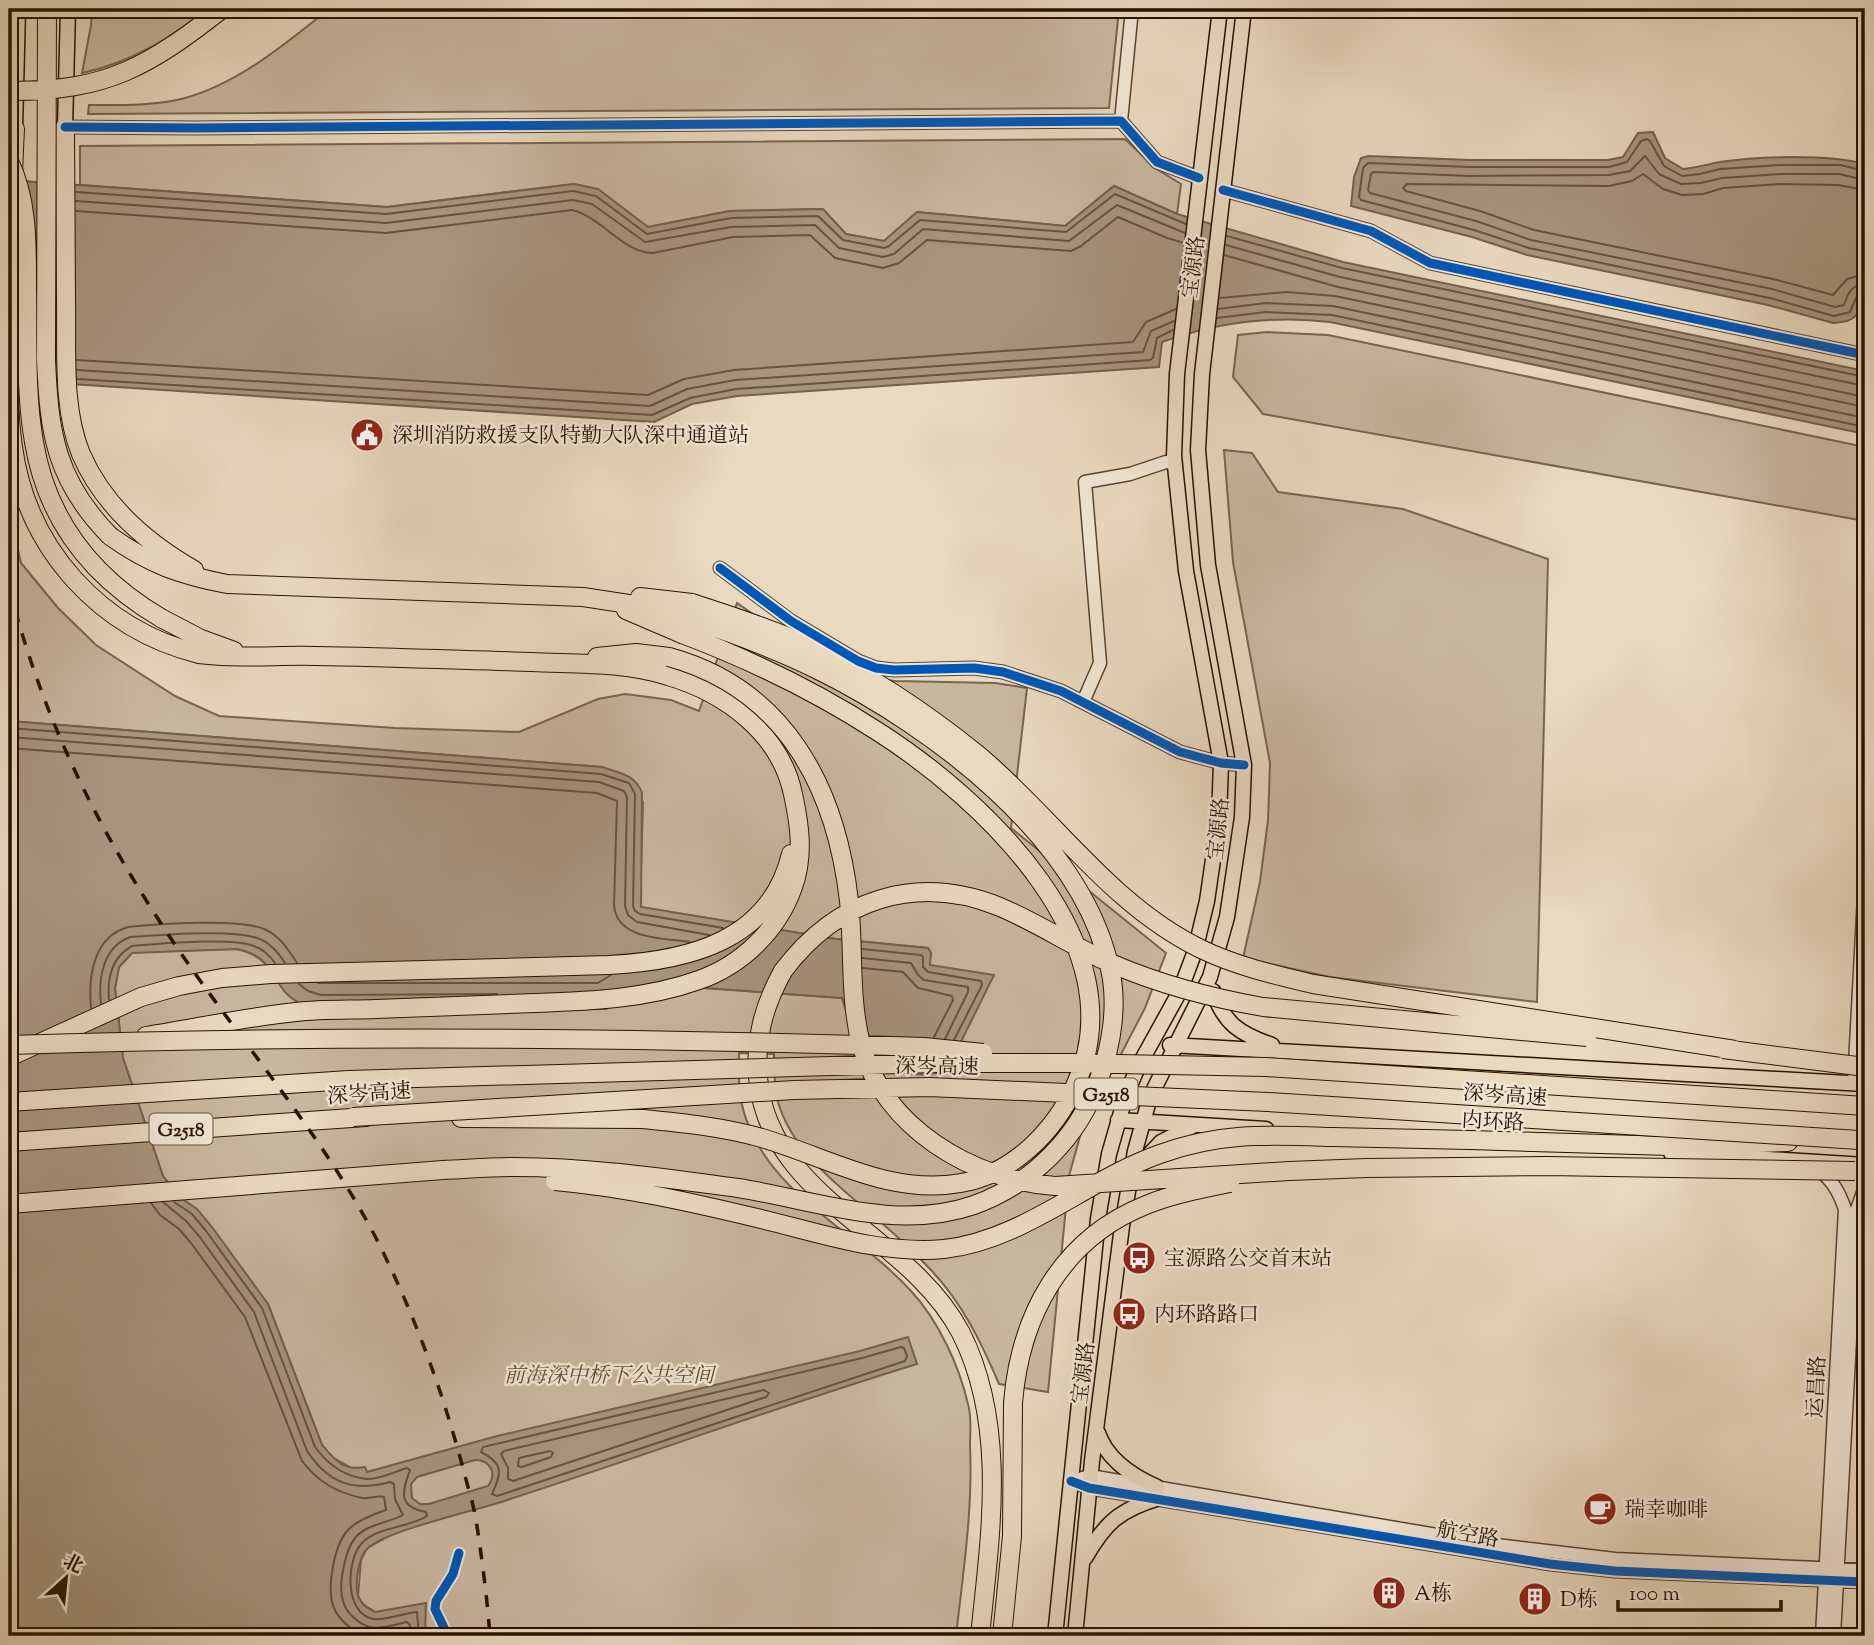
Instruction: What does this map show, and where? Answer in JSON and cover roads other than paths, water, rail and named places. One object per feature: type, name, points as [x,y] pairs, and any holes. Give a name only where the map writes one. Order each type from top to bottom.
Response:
[{"type":"highway","points":[[47,9],[46,359],[50,416],[60,462],[69,484],[80,502],[110,537],[155,564],[186,576],[227,584],[583,597],[654,597],[765,667],[879,732],[964,797],[987,819],[1039,879],[1072,935],[1086,979],[1091,1011],[1087,1054],[1076,1083],[1060,1112],[1029,1149],[1007,1166],[986,1176],[961,1183],[907,1185],[877,1179],[761,1138],[682,1123],[643,1119],[353,1117]]},
{"type":"highway","points":[[9,91],[50,91],[124,73],[169,49],[222,9]]},
{"type":"highway","points":[[65,127],[67,340],[71,415],[75,437],[89,471],[129,523],[168,555],[227,584]]},
{"type":"highway","points":[[15,129],[11,163],[9,342],[10,420],[18,474],[26,503],[38,530],[88,595],[142,633],[178,649],[216,656],[566,663],[636,653],[667,666],[725,701],[761,731],[783,763],[792,785],[800,828],[796,880],[780,916],[759,942],[734,964],[698,981],[659,992],[604,1000],[296,1012],[111,1042]]},
{"type":"highway","points":[[11,163],[20,191],[26,230],[30,414],[40,468],[60,516],[87,559],[122,593],[161,618],[219,646],[260,655]]},
{"type":"highway","points":[[583,597],[687,618],[750,622],[807,645],[860,673],[911,705],[977,754],[1122,895],[1160,925],[1201,949],[1248,967],[1313,984],[1735,1050],[1865,1067]]},
{"type":"highway","points":[[9,1204],[443,1170],[515,1167],[581,1171],[741,1189],[857,1211],[902,1215],[936,1213],[984,1200],[1027,1176],[1060,1146],[1091,1100],[1102,1071],[1111,1032],[1113,995],[1110,969],[1090,910],[1055,856],[1000,796],[911,724],[819,671],[755,642],[687,618]]},
{"type":"highway","points":[[667,666],[690,663],[726,679],[758,703],[787,732],[810,767],[829,808],[842,856],[849,900],[854,998],[862,1045],[876,1081],[892,1104],[932,1142],[979,1169],[1030,1184],[1078,1186],[1289,1171],[1535,1166],[1865,1172]]},
{"type":"highway","points":[[9,1057],[141,997],[178,986],[222,978],[271,974],[647,963],[705,950],[742,929],[766,906],[788,865],[797,813]]},
{"type":"highway","points":[[980,1636],[992,1457],[989,1422],[982,1391],[961,1333],[930,1289],[905,1263],[835,1206],[800,1173],[778,1142],[765,1115],[759,1087],[757,1062],[764,1011],[783,971],[798,950],[833,921],[855,908],[909,892],[942,892],[973,898],[1001,908],[1116,966],[1177,988],[1227,1001],[1446,1025],[1735,1050]]},
{"type":"highway","points":[[9,1045],[506,1037],[924,1047],[1070,1063]]},
{"type":"highway","name":"深岑高速","points":[[9,1102],[349,1080],[934,1063],[1070,1063],[1266,1067],[1865,1107]]},
{"type":"highway","name":"深岑高速","points":[[9,1142],[353,1117],[780,1091],[929,1087],[1242,1101],[1862,1140]]},
{"type":"highway","points":[[443,1170],[638,1191],[862,1243],[906,1249],[944,1249],[1007,1231],[1124,1170],[1170,1150],[1222,1137],[1309,1136],[1669,1146],[1862,1140]]},
{"type":"highway","points":[[1002,1636],[1012,1536],[1013,1403],[1019,1356],[1032,1315],[1053,1278],[1087,1242],[1110,1225],[1146,1205],[1197,1189],[1289,1171]]},
{"type":"main road","points":[[15,129],[18,9]]},
{"type":"main road","points":[[65,127],[68,9]]},
{"type":"main road","name":"宝源路","points":[[1055,1636],[1098,1219],[1109,1154],[1118,1120],[1138,1067],[1180,991],[1203,923],[1219,818],[1221,763],[1185,571],[1175,464],[1177,374],[1220,9]]},
{"type":"main road","name":"宝源路","points":[[1075,1636],[1090,1482],[1128,1183],[1150,1097],[1210,977],[1227,916],[1242,817],[1244,765],[1236,710],[1223,657],[1203,527],[1198,450],[1202,374],[1244,9]]},
{"type":"main road","points":[[1210,977],[1217,1004],[1229,1022],[1241,1033],[1286,1050]]},
{"type":"main road","points":[[1151,1044],[1860,1084]]},
{"type":"main road","name":"内环路","points":[[1118,1120],[1865,1165]]},
{"type":"main road","points":[[1128,1183],[1161,1142],[1174,1134],[1200,1125]]},
{"type":"main road","points":[[1082,1563],[1101,1531],[1113,1518],[1158,1492],[1116,1461],[1101,1441],[1097,1430]]},
{"type":"street","points":[[1132,9],[1121,121],[1157,162],[1199,178]]},
{"type":"street","points":[[65,127],[1121,121]]},
{"type":"street","points":[[1223,190],[1371,230],[1430,263],[1865,355]]},
{"type":"street","points":[[1083,702],[1100,663],[1085,482],[1130,474],[1166,462],[1175,464]]},
{"type":"street","points":[[720,568],[791,621],[858,661],[876,668],[974,668],[1034,680],[1180,752],[1221,763],[1244,765]]},
{"type":"street","points":[[1860,1084],[1865,877]]},
{"type":"street","name":"运昌路","points":[[1801,1161],[1820,1170],[1832,1181],[1845,1209],[1831,1574],[1834,1636]]},
{"type":"street","name":"运昌路","points":[[1822,1636],[1831,1574],[1857,1209],[1865,1187]]},
{"type":"street","name":"航空路","points":[[1070,1480],[1158,1492],[1550,1564],[1615,1571],[1831,1574],[1865,1570]]},
{"type":"street","name":"航空路","points":[[1831,1574],[1865,1582]]},
{"type":"water","points":[[1653,132],[1665,158],[1683,169],[1773,157],[1813,157],[1865,164],[1865,285],[1856,316],[1847,321],[1833,323],[1768,305],[1527,255],[1472,237],[1351,206],[1354,177],[1361,158],[1368,156],[1469,160],[1608,160],[1623,157],[1638,133]]},
{"type":"water","points":[[9,180],[387,207],[574,184],[598,189],[648,227],[730,211],[823,209],[846,234],[884,241],[917,212],[1065,226],[1114,186],[1177,214],[1343,262],[1865,371],[1865,434],[1330,322],[1287,319],[1224,325],[1162,342],[1159,367],[737,396],[692,404],[654,422],[9,380]]},
{"type":"water","points":[[9,721],[602,767],[631,778],[642,793],[641,907],[836,939],[928,948],[931,953],[930,965],[994,975],[947,1070],[927,1074],[894,1068],[880,1059],[857,1032],[842,998],[649,984],[606,1009],[318,1011],[289,996],[262,960],[248,952],[237,949],[132,953],[119,967],[115,988],[123,1058],[163,1176],[178,1196],[197,1209],[212,1227],[268,1304],[322,1445],[345,1466],[365,1467],[367,1472],[497,1436],[860,1351],[908,1337],[917,1364],[498,1503],[409,1529],[377,1542],[368,1548],[359,1564],[359,1598],[375,1612],[426,1603],[425,1636],[9,1636]],"holes":[[[475,1460],[491,1468],[492,1477],[488,1486],[429,1504],[420,1504],[412,1498],[411,1484],[417,1477]]]},
{"type":"railway","points":[[9,587],[39,686],[100,822],[151,909],[180,952],[332,1164],[390,1266],[426,1351],[463,1468],[476,1520],[490,1636]]},
{"type":"place","name":"深圳消防救援支队特勤大队深中通道站","points":[[367,435]]},
{"type":"place","name":"宝源路公交首末站","points":[[1139,1258]]},
{"type":"place","name":"内环路路口","points":[[1129,1314]]},
{"type":"place","name":"瑞幸咖啡","points":[[1600,1509]]},
{"type":"place","name":"A栋","points":[[1389,1593]]},
{"type":"place","name":"D栋","points":[[1535,1599]]},
{"type":"park label","name":"前海深中桥下公共空间","points":[[609,1375]]}]
